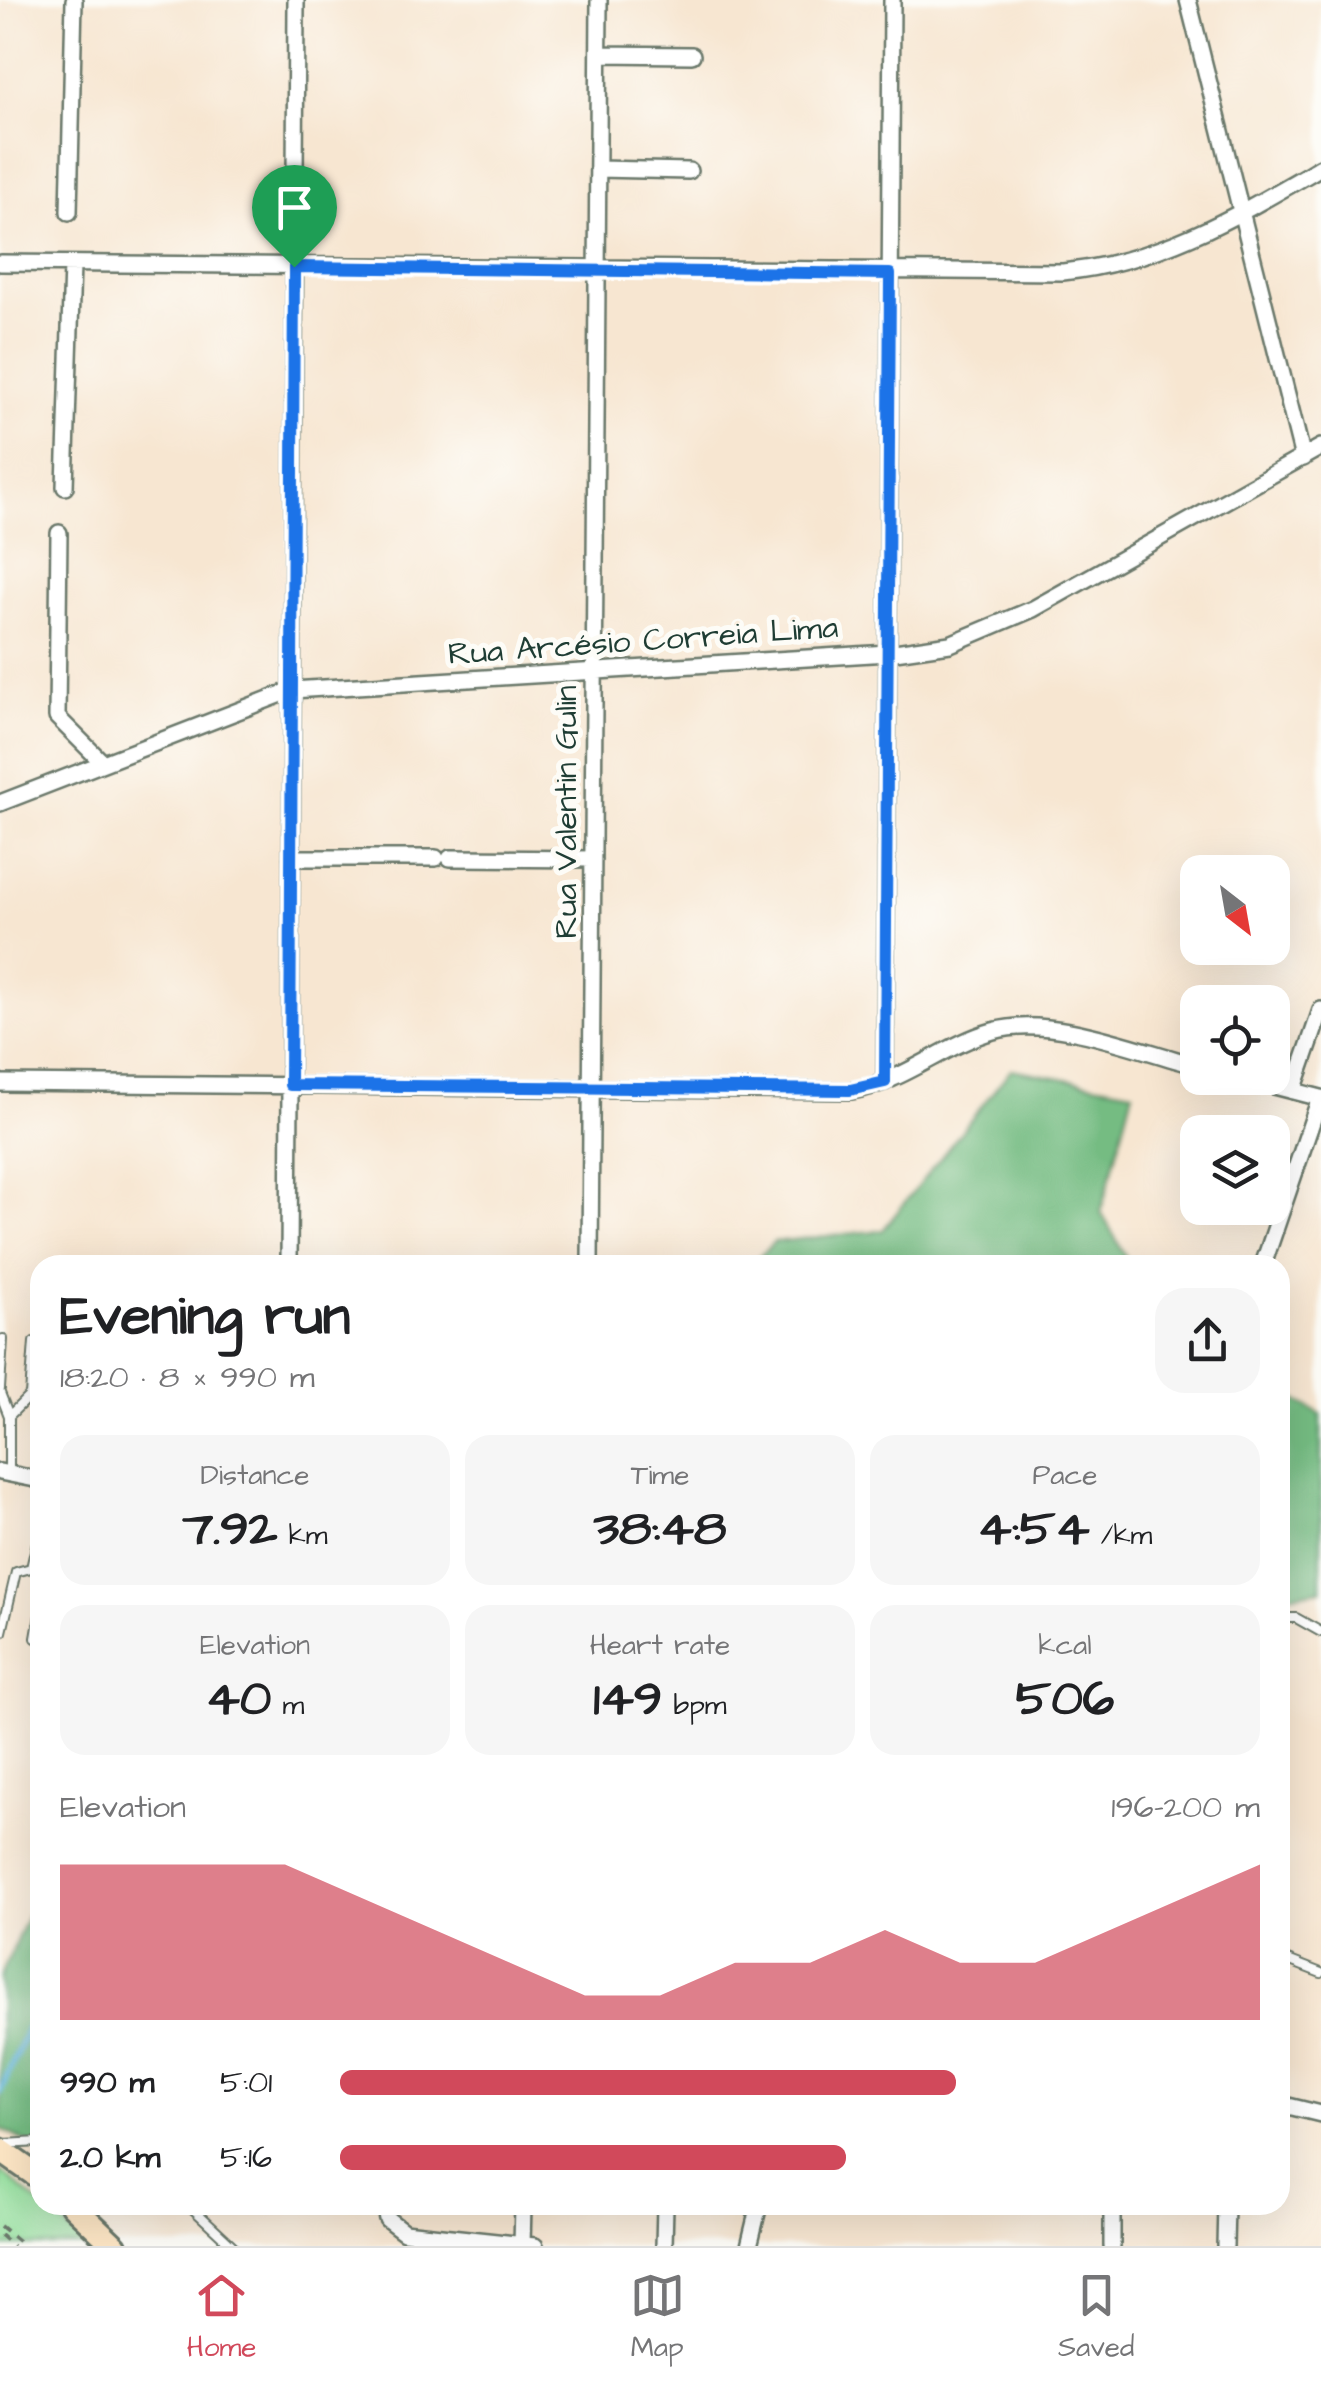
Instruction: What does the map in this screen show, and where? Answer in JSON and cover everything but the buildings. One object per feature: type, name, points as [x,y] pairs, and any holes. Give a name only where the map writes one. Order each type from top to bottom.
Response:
[{"type":"street","points":[[69,212],[74,0]]},
{"type":"street","points":[[289,1255],[296,0]]},
{"type":"street","name":"Rua Valentin Gulin","points":[[590,1255],[600,0]]},
{"type":"street","points":[[885,1082],[892,0]]},
{"type":"street","points":[[1188,0],[1303,458]]},
{"type":"street","points":[[599,54],[692,55]]},
{"type":"street","points":[[0,263],[1028,274],[1096,269],[1163,251],[1241,213],[1321,167]]},
{"type":"street","points":[[598,169],[689,171]]},
{"type":"street","points":[[65,487],[72,265]]},
{"type":"street","name":"Rua Arcésio Correia Lima","points":[[0,803],[292,690],[888,653],[950,644],[1033,609],[1321,448]]},
{"type":"street","points":[[59,533],[57,717],[103,763]]},
{"type":"street","points":[[291,858],[593,859]]},
{"type":"street","points":[[1293,1090],[1321,1010]]},
{"type":"street","points":[[0,1082],[850,1090],[885,1082],[976,1038],[1018,1025],[1047,1027],[1180,1061]]},
{"type":"street","points":[[1267,1255],[1320,1098],[1290,1089]]},
{"type":"street","points":[[4,1473],[30,1478]]},
{"type":"street","points":[[1290,2106],[1321,2114]]},
{"type":"street","points":[[0,2148],[30,2170]]},
{"type":"street","points":[[82,2215],[115,2246]]},
{"type":"street","points":[[386,2215],[404,2232],[529,2245],[524,2215]]},
{"type":"street","points":[[664,2246],[665,2215]]},
{"type":"street","points":[[749,2246],[757,2215]]},
{"type":"street","points":[[1112,2215],[1112,2246]]},
{"type":"street","points":[[1226,2215],[1226,2246]]},
{"type":"lane","points":[[3,1339],[0,1391],[9,1416],[4,1473]]},
{"type":"lane","points":[[9,1416],[30,1395]]},
{"type":"lane","points":[[2,1632],[16,1572],[30,1571]]},
{"type":"lane","points":[[1290,1618],[1321,1632]]},
{"type":"lane","points":[[1290,1962],[1321,1974]]},
{"type":"lane","points":[[0,2148],[30,2144]]},
{"type":"lane","points":[[200,2215],[233,2246]]},
{"type":"path","points":[[0,2226],[25,2246]]},
{"type":"path","points":[[0,2235],[13,2246]]},
{"type":"green space","points":[[1011,1069],[1133,1091],[1101,1212],[1125,1255],[761,1255],[774,1242],[883,1230]]},
{"type":"green space","points":[[1290,1397],[1321,1414],[1321,1590],[1290,1595]]},
{"type":"green space","points":[[30,1910],[30,2144],[0,2128],[0,1978]]},
{"type":"green space","points":[[0,2170],[30,2196],[30,2215],[52,2215],[88,2246],[0,2246]]},
{"type":"waterway","points":[[0,2092],[30,2022]]},
{"type":"route","points":[[294,267],[890,274],[885,1082],[850,1090],[290,1085],[294,267]]}]
